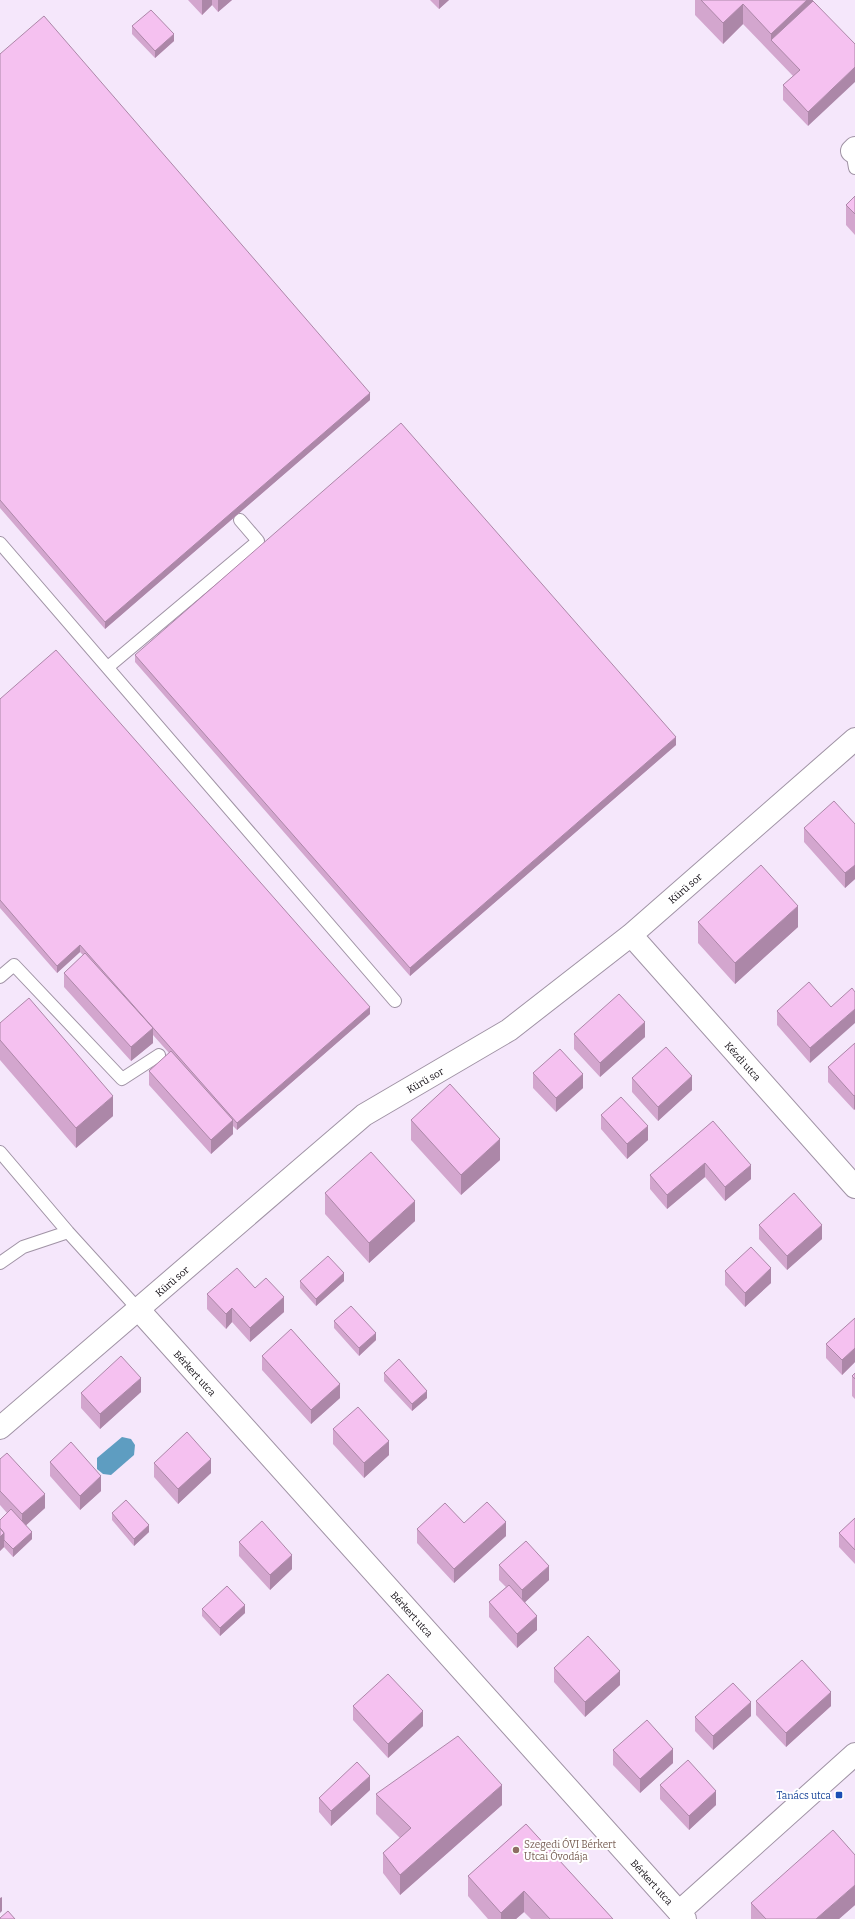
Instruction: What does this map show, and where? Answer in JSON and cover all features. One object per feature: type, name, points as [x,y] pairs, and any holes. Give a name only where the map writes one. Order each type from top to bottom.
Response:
[{"type":"street","name":"Kürü sor","points":[[0,1428],[364,1115],[510,1030],[631,935],[855,740]]},
{"type":"street","name":"Kézdi utca","points":[[631,935],[855,1187]]},
{"type":"street","name":"Bérkert utca","points":[[138,1310],[682,1915]]},
{"type":"street","points":[[682,1915],[855,1754]]},
{"type":"lane","points":[[108,667],[258,540],[240,520]]},
{"type":"lane","points":[[0,543],[395,1001]]},
{"type":"lane","points":[[0,978],[14,964],[122,1080],[159,1054]]},
{"type":"lane","points":[[0,1152],[68,1232],[138,1310]]},
{"type":"lane","points":[[0,1263],[23,1247],[68,1232]]},
{"type":"water","points":[[122,1437],[131,1439],[135,1445],[134,1455],[111,1475],[103,1474],[97,1469],[97,1458]]},
{"type":"building","points":[[701,0],[807,0],[771,34],[743,4],[723,23]]},
{"type":"building","points":[[813,1],[855,44],[855,67],[808,112],[783,85],[800,70],[771,40]]},
{"type":"building","points":[[151,10],[174,34],[155,51],[132,26]]},
{"type":"building","points":[[44,16],[370,393],[105,622],[0,500],[0,54]]},
{"type":"building","points":[[855,196],[855,214],[846,205]]},
{"type":"building","points":[[401,423],[676,737],[410,968],[135,655]]},
{"type":"building","points":[[56,650],[370,1007],[237,1123],[80,945],[57,966],[0,900],[0,699]]},
{"type":"building","points":[[834,801],[855,824],[855,865],[845,873],[804,828]]},
{"type":"building","points":[[761,865],[798,906],[735,963],[698,922]]},
{"type":"building","points":[[85,953],[153,1028],[131,1047],[64,973]]},
{"type":"building","points":[[809,982],[831,1007],[852,988],[855,992],[855,1009],[810,1048],[777,1011]]},
{"type":"building","points":[[619,994],[645,1022],[600,1063],[574,1034]]},
{"type":"building","points":[[29,998],[113,1096],[76,1128],[0,1040],[0,1023]]},
{"type":"building","points":[[855,1043],[855,1095],[854,1096],[828,1067]]},
{"type":"building","points":[[666,1047],[692,1076],[658,1107],[632,1078]]},
{"type":"building","points":[[560,1049],[583,1074],[556,1098],[533,1073]]},
{"type":"building","points":[[171,1051],[233,1120],[211,1140],[149,1071]]},
{"type":"building","points":[[450,1084],[500,1139],[461,1175],[411,1120]]},
{"type":"building","points":[[621,1097],[648,1126],[627,1144],[601,1115]]},
{"type":"building","points":[[713,1121],[751,1165],[725,1187],[705,1163],[667,1195],[650,1175]]},
{"type":"building","points":[[371,1152],[415,1201],[369,1243],[325,1193]]},
{"type":"building","points":[[794,1193],[822,1225],[787,1256],[759,1225]]},
{"type":"building","points":[[751,1247],[771,1268],[745,1293],[725,1271]]},
{"type":"building","points":[[328,1256],[344,1273],[316,1299],[300,1281]]},
{"type":"building","points":[[237,1268],[255,1288],[266,1278],[284,1297],[250,1328],[232,1308],[226,1314],[207,1294]]},
{"type":"building","points":[[351,1306],[376,1333],[359,1348],[334,1321]]},
{"type":"building","points":[[855,1318],[855,1348],[842,1360],[826,1344]]},
{"type":"building","points":[[291,1329],[340,1384],[311,1410],[262,1356]]},
{"type":"building","points":[[121,1356],[141,1378],[100,1414],[81,1393]]},
{"type":"building","points":[[399,1359],[427,1391],[412,1404],[384,1373]]},
{"type":"building","points":[[358,1407],[389,1441],[364,1463],[333,1429]]},
{"type":"building","points":[[187,1432],[211,1459],[178,1489],[154,1463]]},
{"type":"building","points":[[71,1442],[101,1476],[80,1496],[50,1462]]},
{"type":"building","points":[[7,1453],[45,1494],[22,1514],[0,1491],[0,1459]]},
{"type":"building","points":[[126,1500],[149,1525],[134,1539],[112,1513]]},
{"type":"building","points":[[487,1502],[506,1522],[454,1569],[417,1529],[445,1503],[464,1523]]},
{"type":"building","points":[[11,1509],[32,1532],[13,1549],[4,1540],[4,1533],[0,1528],[0,1520]]},
{"type":"building","points":[[855,1518],[855,1550],[839,1533]]},
{"type":"building","points":[[262,1521],[292,1555],[270,1575],[239,1542]]},
{"type":"building","points":[[0,1528],[4,1533],[0,1537]]},
{"type":"building","points":[[526,1541],[549,1566],[522,1590],[499,1565]]},
{"type":"building","points":[[509,1585],[537,1616],[517,1634],[489,1602]]},
{"type":"building","points":[[227,1586],[245,1605],[220,1628],[202,1609]]},
{"type":"building","points":[[588,1636],[620,1671],[585,1702],[554,1668]]},
{"type":"building","points":[[802,1660],[831,1692],[786,1733],[756,1701]]},
{"type":"building","points":[[388,1674],[423,1711],[388,1744],[353,1706]]},
{"type":"building","points":[[733,1683],[751,1702],[713,1736],[695,1717]]},
{"type":"building","points":[[647,1720],[673,1749],[640,1779],[613,1750]]},
{"type":"building","points":[[458,1736],[502,1785],[400,1875],[383,1853],[411,1828],[376,1794]]},
{"type":"building","points":[[688,1760],[716,1791],[689,1816],[660,1785]]},
{"type":"building","points":[[357,1762],[370,1776],[331,1811],[319,1798]]},
{"type":"building","points":[[526,1824],[613,1919],[550,1919],[524,1891],[501,1913],[468,1876]]},
{"type":"building","points":[[833,1830],[855,1855],[855,1885],[816,1919],[766,1919],[751,1903]]},
{"type":"building","points":[[8,1911],[15,1919],[0,1919],[0,1918]]},
{"type":"place","name":"Tanács utca","points":[[839,1795]]},
{"type":"place","name":"Szegedi ÓVI Bérkert Utcai Óvodája","points":[[516,1850]]}]
